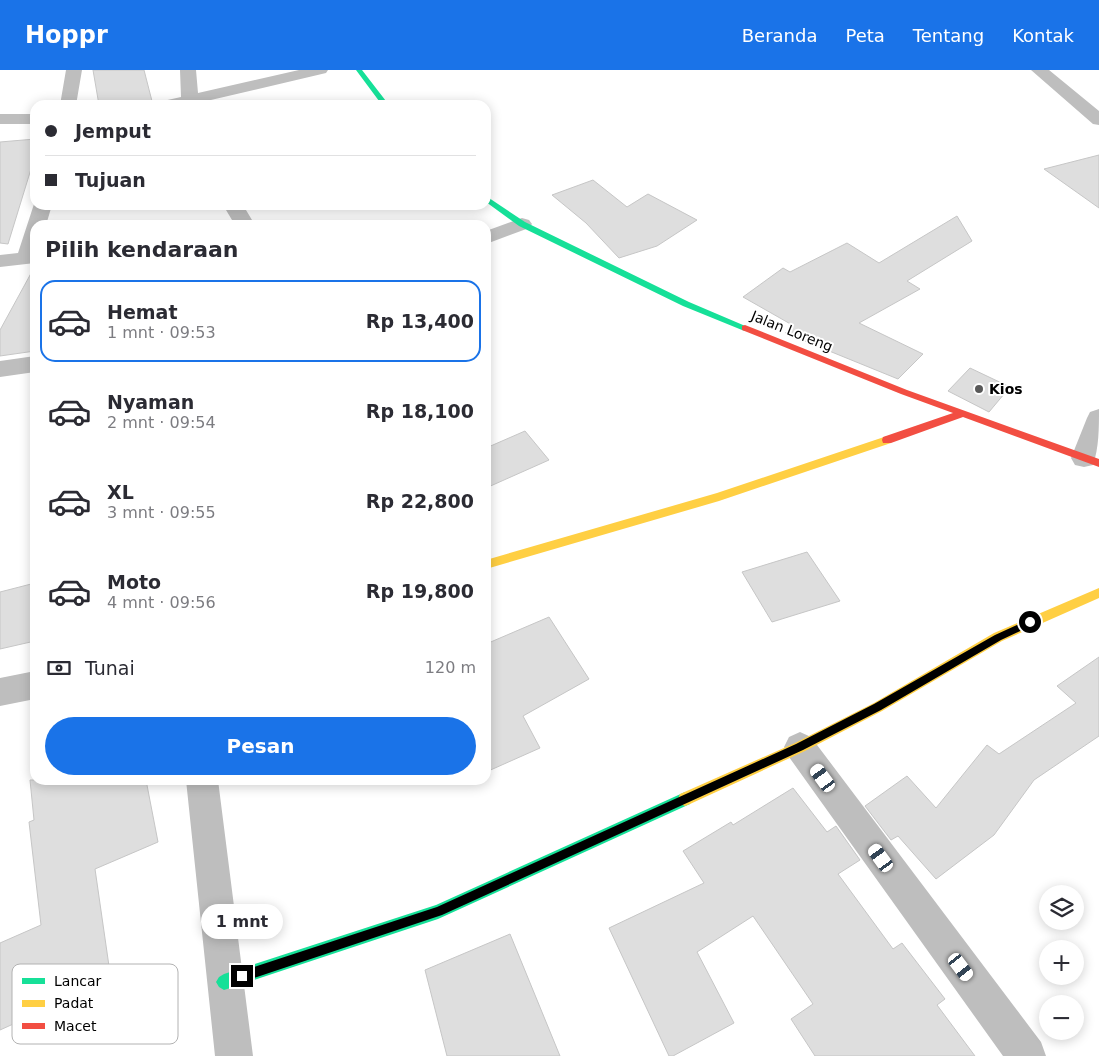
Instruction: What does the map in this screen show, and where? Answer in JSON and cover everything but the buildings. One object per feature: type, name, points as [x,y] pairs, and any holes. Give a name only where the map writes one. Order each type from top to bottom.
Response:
[{"type":"street","points":[[69,100],[74,70]]},
{"type":"street","points":[[188,70],[190,100]]},
{"type":"street","points":[[198,100],[320,70]]},
{"type":"street","points":[[359,70],[382,100]]},
{"type":"street","points":[[1043,72],[1099,120]]},
{"type":"street","points":[[0,119],[30,119]]},
{"type":"street","name":"Jalan Loreng","points":[[491,202],[522,224],[686,304],[962,414],[1091,460]]},
{"type":"street","points":[[491,236],[522,224]]},
{"type":"street","points":[[0,261],[30,258]]},
{"type":"street","points":[[0,369],[30,365]]},
{"type":"street","points":[[491,564],[719,496],[962,414]]},
{"type":"street","points":[[1091,460],[1099,418]]},
{"type":"street","points":[[224,982],[438,912],[800,747],[878,707],[998,638],[1099,593]]},
{"type":"street","points":[[0,692],[30,686]]},
{"type":"street","points":[[800,747],[1027,1056]]},
{"type":"street","points":[[203,785],[234,1056]]},
{"type":"traffic: fast","points":[[359,70],[382,100]]},
{"type":"traffic: fast","points":[[491,202],[522,224],[686,304],[745,328]]},
{"type":"traffic: fast","points":[[224,982],[438,912],[685,799]]},
{"type":"traffic: slow","points":[[491,564],[719,497],[887,440]]},
{"type":"traffic: slow","points":[[685,799],[800,747],[878,707],[998,637],[1099,593]]},
{"type":"traffic: jam","points":[[745,328],[904,392],[1099,463]]},
{"type":"traffic: jam","points":[[887,440],[962,414]]},
{"type":"place","name":"Kios","points":[[979,389]]},
{"type":"route","points":[[242,976],[438,912],[800,747],[878,707],[998,638],[1030,622]]}]
